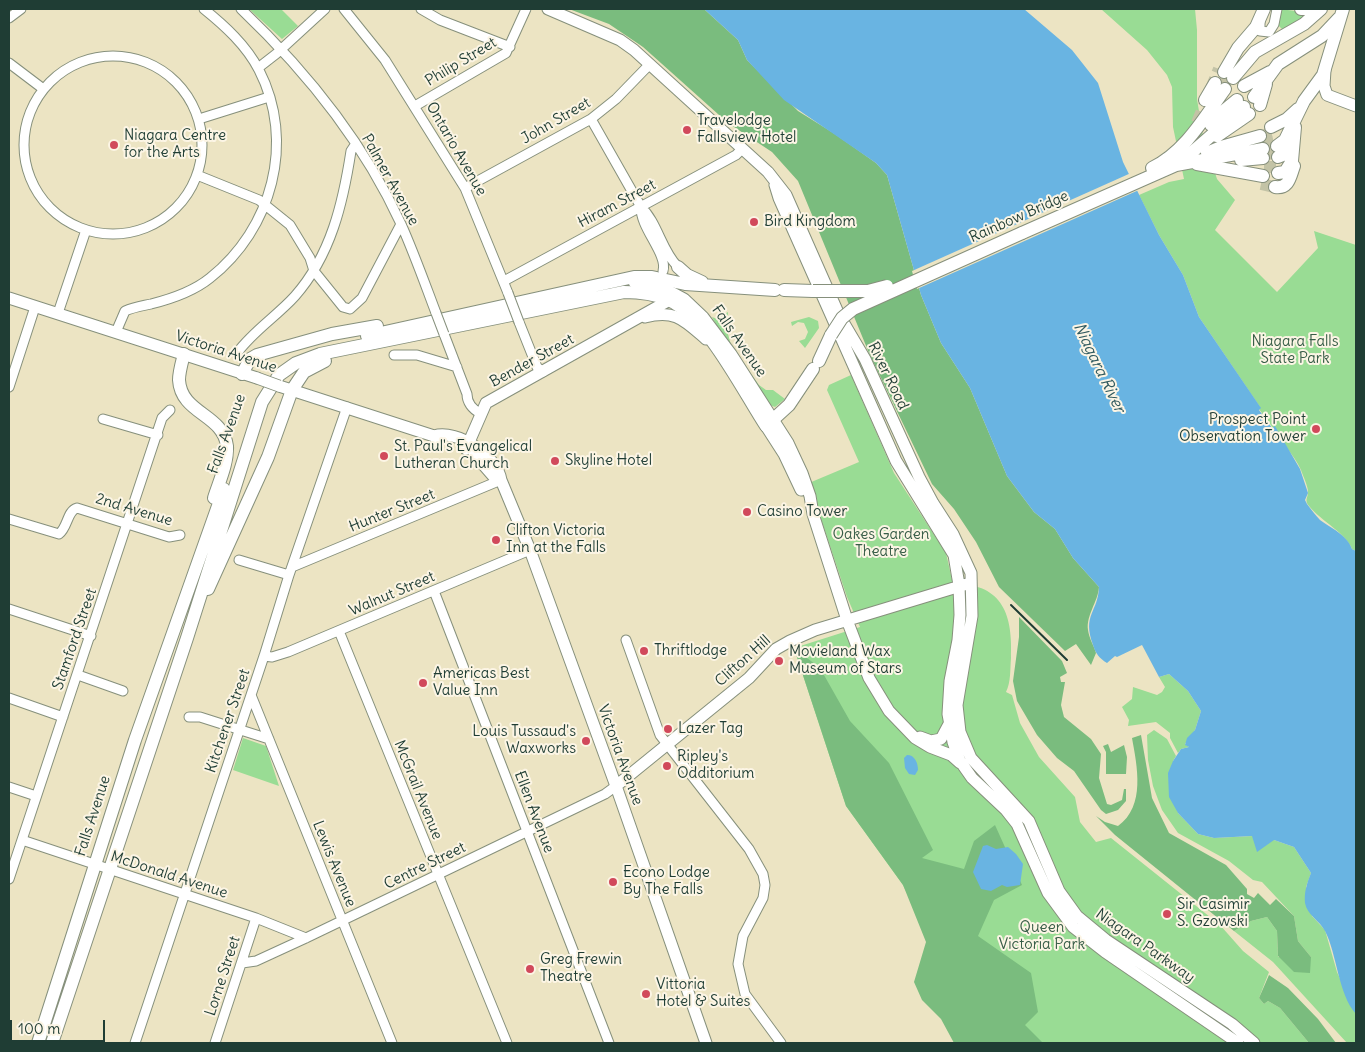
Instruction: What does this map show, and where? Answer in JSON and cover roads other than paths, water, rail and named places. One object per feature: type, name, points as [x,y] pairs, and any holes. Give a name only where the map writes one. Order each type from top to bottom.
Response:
[{"type":"highway","points":[[1238,78],[1247,61],[1308,21],[1321,9]]},
{"type":"highway","points":[[1238,78],[1269,75],[1288,57],[1322,36],[1339,18],[1343,10]]},
{"type":"highway","points":[[1284,142],[1294,166],[1287,184],[1282,187],[1284,142],[1327,64],[1343,10]]},
{"type":"highway","points":[[1238,78],[1262,14]]},
{"type":"highway","points":[[1194,157],[1217,138],[1231,96],[1217,138],[1194,157]]},
{"type":"highway","points":[[1217,138],[1262,156]]},
{"type":"highway","points":[[1217,138],[1243,168],[1262,156]]},
{"type":"highway","points":[[1194,157],[1217,138]]},
{"type":"highway","name":"Rainbow Bridge","points":[[770,424],[789,405],[816,365],[839,322],[853,310],[1194,157],[1217,138],[1262,156]]},
{"type":"highway","name":"Rainbow Bridge","points":[[716,286],[779,290],[868,291],[881,288],[1156,166],[1176,152],[1194,157]]},
{"type":"highway","points":[[678,268],[692,278],[716,286]]},
{"type":"highway","points":[[598,286],[634,277],[657,274],[679,283],[716,286]]},
{"type":"highway","name":"Falls Avenue","points":[[52,1043],[187,638],[246,448],[262,402],[275,380],[296,363],[320,354],[598,286]]},
{"type":"highway","name":"Falls Avenue","points":[[39,1039],[94,865],[250,412],[260,391],[274,372],[291,358],[310,349],[616,293],[647,294],[674,298],[715,346],[770,424]]},
{"type":"highway","points":[[242,374],[250,359],[332,334],[406,320],[436,325]]},
{"type":"highway","points":[[187,638],[268,457],[292,390],[298,379],[313,365],[418,340],[436,325]]},
{"type":"highway","points":[[184,354],[179,380],[185,399],[216,423],[222,430],[227,457],[202,534],[198,564]]},
{"type":"main road","name":"River Road","points":[[548,9],[620,40],[650,64],[768,172],[786,195],[839,315],[864,359],[928,494],[963,553],[971,573],[972,584]]},
{"type":"main road","points":[[1327,64],[1324,83],[1325,92],[1331,98],[1356,106]]},
{"type":"main road","name":"River Road","points":[[775,183],[779,198],[891,450],[954,554],[959,585]]},
{"type":"main road","name":"Falls Avenue","points":[[598,286],[644,282],[665,288],[674,298],[698,311],[731,354],[770,424],[813,514],[847,620],[869,678],[885,704],[904,726],[925,745],[955,757],[969,774]]},
{"type":"main road","name":"Victoria Avenue","points":[[9,298],[434,436],[441,434],[467,446],[479,448],[491,459],[499,470],[501,480],[530,550],[616,786],[706,1043]]},
{"type":"main road","name":"Bender Street","points":[[467,446],[486,403],[636,319],[645,312],[674,298]]},
{"type":"main road","name":"Bender Street","points":[[636,319],[658,314],[672,315],[685,321],[715,346]]},
{"type":"main road","name":"Clifton Hill","points":[[616,786],[749,678],[776,649],[804,634],[959,585],[972,584]]},
{"type":"main road","name":"Niagara Parkway","points":[[972,584],[972,616],[957,705],[960,732],[971,758],[984,775],[1024,814],[1033,828],[1059,891],[1078,916],[1106,940],[1232,1024],[1254,1043]]},
{"type":"main road","name":"Niagara Parkway","points":[[959,585],[960,632],[950,681],[949,723],[954,747],[969,774],[1017,824],[1048,893],[1073,927],[1105,952],[1238,1043]]},
{"type":"main road","name":"Falls Avenue","points":[[904,726],[927,740],[936,741],[945,736],[949,723]]},
{"type":"street","points":[[9,18],[21,9]]},
{"type":"street","points":[[116,332],[125,310],[170,298],[209,278],[241,246],[251,233],[265,207],[276,164],[277,127],[269,96],[258,68],[244,47],[227,28],[204,9]]},
{"type":"street","name":"Palmer Avenue","points":[[241,9],[282,49],[356,144],[401,224],[436,325],[457,367],[470,404],[480,413]]},
{"type":"street","points":[[258,68],[282,49],[325,9]]},
{"type":"street","name":"Ontario Avenue","points":[[344,9],[386,60],[465,188],[537,367],[543,372]]},
{"type":"street","points":[[421,9],[440,20],[510,47]]},
{"type":"street","name":"Philip Street","points":[[415,106],[501,56],[510,47],[526,9]]},
{"type":"street","points":[[1277,9],[1275,26],[1279,31],[1290,33]]},
{"type":"street","points":[[1262,14],[1258,27],[1263,33],[1269,32],[1275,21]]},
{"type":"street","points":[[113,54],[133,57],[153,65],[173,79],[189,98],[199,119],[202,141],[197,175],[175,209],[150,227],[122,233],[104,234],[86,230],[68,222],[41,199],[24,161],[22,139],[28,112],[42,88],[58,74],[89,58],[113,54]]},
{"type":"street","points":[[9,63],[42,88]]},
{"type":"street","name":"John Street","points":[[465,188],[591,119],[616,99],[650,64]]},
{"type":"street","points":[[199,119],[269,96]]},
{"type":"street","points":[[591,119],[640,207],[648,214],[667,252],[678,268]]},
{"type":"street","points":[[237,353],[296,296],[314,270],[337,220],[351,151],[356,144]]},
{"type":"street","name":"Hiram Street","points":[[504,281],[736,155],[742,149]]},
{"type":"street","points":[[197,175],[259,200],[265,207],[281,217],[295,231],[314,270],[343,307],[350,309],[356,306],[362,298],[401,224]]},
{"type":"street","points":[[640,207],[640,217],[663,261],[657,274]]},
{"type":"street","points":[[58,313],[86,230]]},
{"type":"street","points":[[9,387],[35,307]]},
{"type":"street","points":[[394,355],[417,355],[457,367]]},
{"type":"street","name":"Kitchener Street","points":[[136,1043],[264,656],[290,571],[347,408]]},
{"type":"street","name":"Stamford Street","points":[[9,877],[129,524],[158,436],[162,418],[170,410]]},
{"type":"street","points":[[103,419],[158,436]]},
{"type":"street","name":"Hunter Street","points":[[290,571],[501,480]]},
{"type":"street","name":"2nd Avenue","points":[[9,519],[59,534],[65,528],[71,512],[77,508],[169,537],[180,535]]},
{"type":"street","name":"Walnut Street","points":[[264,656],[272,657],[288,652],[530,550]]},
{"type":"street","points":[[239,560],[290,571]]},
{"type":"street","name":"Ellen Avenue","points":[[434,591],[608,1043]]},
{"type":"street","points":[[9,609],[91,636]]},
{"type":"street","name":"McGrail Avenue","points":[[339,631],[506,1043]]},
{"type":"street","points":[[626,640],[660,735],[749,849],[763,874],[765,885],[763,898],[743,936],[738,964],[745,994],[781,1043]]},
{"type":"street","points":[[78,675],[123,691]]},
{"type":"street","name":"Lewis Avenue","points":[[251,695],[392,1043]]},
{"type":"street","points":[[9,698],[63,716]]},
{"type":"street","points":[[189,717],[200,717],[269,739]]},
{"type":"street","name":"Centre Street","points":[[242,963],[256,961],[306,938],[605,794],[616,786]]},
{"type":"street","points":[[9,787],[36,796]]},
{"type":"street","name":"McDonald Avenue","points":[[22,840],[256,918],[306,938]]},
{"type":"street","name":"Lorne Street","points":[[215,1043],[256,918]]},
{"type":"water","name":"Niagara River","points":[[704,9],[1024,9],[1072,50],[1098,83],[1123,162],[1159,235],[1183,275],[1199,317],[1261,408],[1259,410],[1272,428],[1275,426],[1300,469],[1308,493],[1305,500],[1307,504],[1320,520],[1343,536],[1352,549],[1356,551],[1356,1014],[1345,996],[1325,931],[1306,907],[1305,891],[1311,873],[1294,847],[1274,840],[1257,852],[1252,836],[1214,838],[1198,834],[1178,813],[1169,797],[1168,773],[1181,749],[1189,747],[1185,745],[1187,738],[1195,730],[1201,711],[1188,691],[1169,674],[1159,677],[1142,645],[1117,657],[1115,656],[1107,663],[1097,653],[1089,627],[1099,587],[1073,558],[1055,529],[1034,512],[1007,476],[970,388],[941,343],[921,295],[887,175],[876,163],[784,100],[747,60],[738,40]]},
{"type":"water","points":[[907,755],[912,756],[917,762],[918,770],[915,775],[909,774],[905,768],[904,758]]},
{"type":"water","points":[[987,845],[996,849],[1008,847],[1016,854],[1023,864],[1020,885],[1007,887],[1002,885],[991,891],[981,889],[973,872],[983,846]]},
{"type":"tunnel","points":[[1197,123],[1219,69]]},
{"type":"tunnel","points":[[1220,86],[1227,74]]},
{"type":"tunnel","points":[[1260,136],[1273,133]]},
{"type":"tunnel","points":[[1262,145],[1276,142]]},
{"type":"tunnel","points":[[1263,154],[1277,153]]},
{"type":"tunnel","points":[[1264,167],[1278,167]]},
{"type":"tunnel","points":[[1261,184],[1275,187]]},
{"type":"railway","points":[[1011,605],[1067,660]]},
{"type":"place","name":"Travelodge Fallsview Hotel","points":[[687,130]]},
{"type":"place","name":"Niagara Centre for the Arts","points":[[114,145]]},
{"type":"place","name":"Bird Kingdom","points":[[754,222]]},
{"type":"place","name":"Prospect Point Observation Tower","points":[[1316,429]]},
{"type":"place","name":"St. Paul's Evangelical Lutheran Church","points":[[384,456]]},
{"type":"place","name":"Skyline Hotel","points":[[555,461]]},
{"type":"place","name":"Casino Tower","points":[[747,512]]},
{"type":"place","name":"Clifton Victoria Inn at the Falls","points":[[496,540]]},
{"type":"place","name":"Thriftlodge","points":[[644,651]]},
{"type":"place","name":"Movieland Wax Museum of Stars","points":[[779,661]]},
{"type":"place","name":"Americas Best Value Inn","points":[[423,683]]},
{"type":"place","name":"Lazer Tag","points":[[668,729]]},
{"type":"place","name":"Louis Tussaud's Waxworks","points":[[586,741]]},
{"type":"place","name":"Ripley's Odditorium","points":[[667,766]]},
{"type":"place","name":"Econo Lodge By The Falls","points":[[613,882]]},
{"type":"place","name":"Sir Casimir S. Gzowski","points":[[1167,914]]},
{"type":"place","name":"Greg Frewin Theatre","points":[[530,969]]},
{"type":"place","name":"Vittoria Hotel & Suites","points":[[646,994]]},
{"type":"park label","name":"Niagara Falls State Park","points":[[1295,350]]},
{"type":"park label","name":"Oakes Garden Theatre","points":[[881,544]]},
{"type":"park label","name":"Queen Victoria Park","points":[[1042,936]]}]
